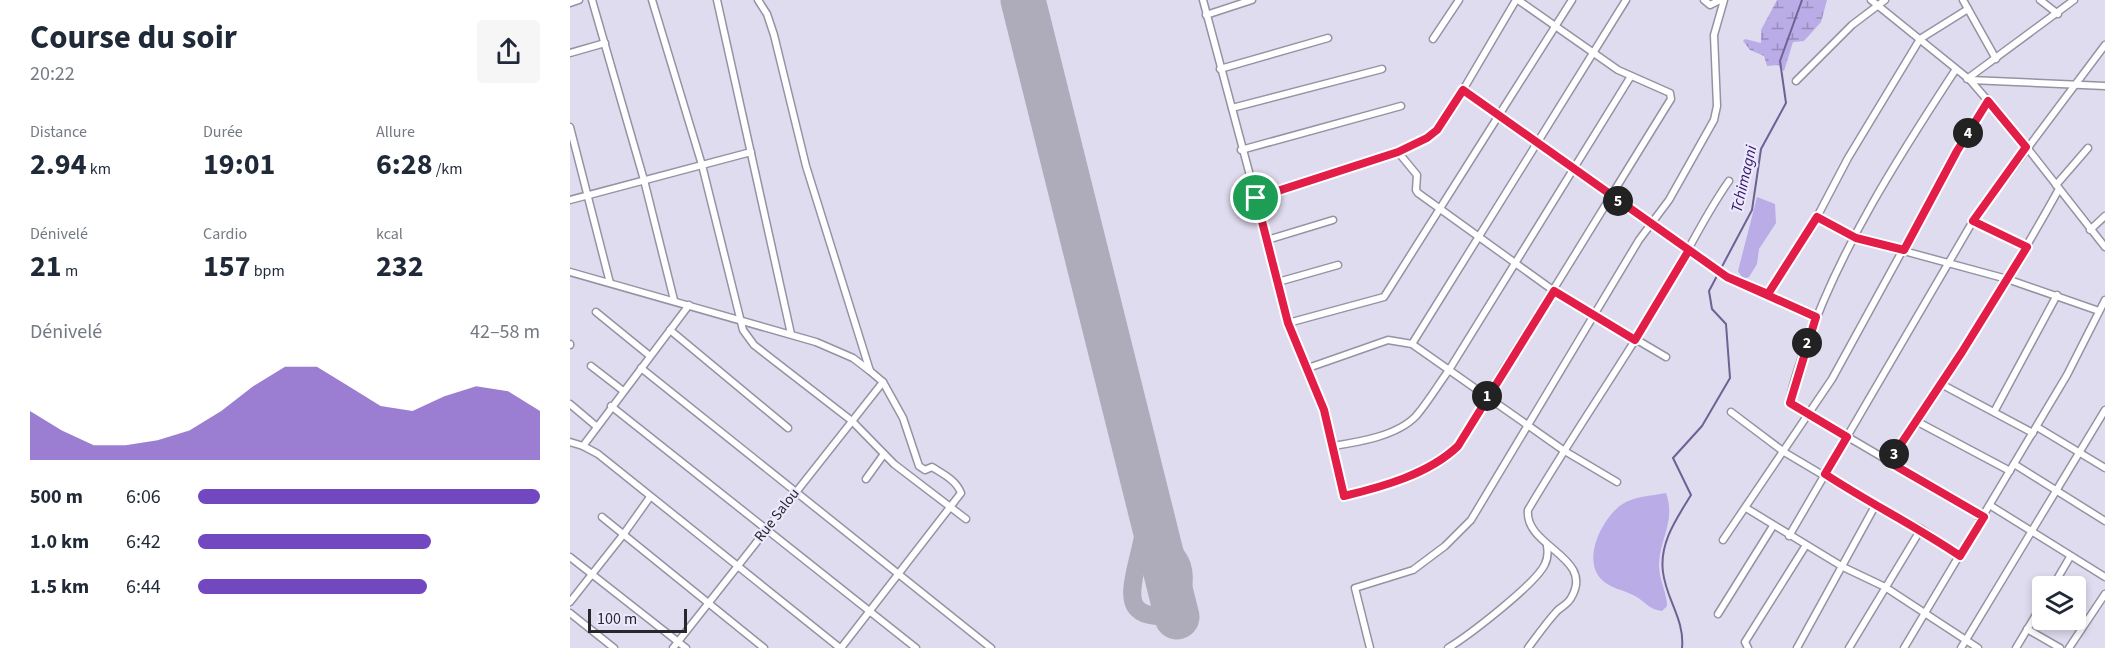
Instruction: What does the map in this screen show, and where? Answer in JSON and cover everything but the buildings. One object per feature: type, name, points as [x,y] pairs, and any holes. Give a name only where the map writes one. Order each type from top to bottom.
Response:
[{"type":"street","points":[[570,3],[579,0]]},
{"type":"street","points":[[592,0],[644,180],[674,300]]},
{"type":"street","points":[[652,0],[702,165],[738,318],[754,345],[852,421],[884,454],[948,508],[966,519]]},
{"type":"street","points":[[717,0],[791,334]]},
{"type":"street","points":[[758,0],[767,14],[774,34],[806,166],[870,371]]},
{"type":"street","points":[[1203,0],[1288,323],[1324,410],[1344,496],[1403,477],[1444,459],[1458,446],[1672,95],[1649,81],[1631,76],[1517,0],[1437,130],[1398,152],[1256,198]]},
{"type":"street","points":[[1206,15],[1252,0]]},
{"type":"street","points":[[1433,39],[1459,0]]},
{"type":"street","points":[[1288,323],[1384,297],[1572,0]]},
{"type":"street","points":[[1412,344],[1626,0]]},
{"type":"street","points":[[1704,0],[1710,4],[1722,0]]},
{"type":"street","points":[[1370,648],[1355,588],[1413,570],[1431,558],[1471,520],[1527,423],[1595,316],[1639,240],[1652,225],[1709,133],[1717,106],[1714,35],[1722,0]]},
{"type":"street","points":[[1796,81],[1874,2],[1885,0]]},
{"type":"street","points":[[1963,0],[1996,59]]},
{"type":"street","points":[[2040,0],[2058,14]]},
{"type":"street","points":[[1968,80],[2074,0]]},
{"type":"street","points":[[1874,2],[1956,69],[1988,101],[2105,247]]},
{"type":"street","points":[[1768,294],[1817,217],[1848,158],[1920,39],[1968,9]]},
{"type":"street","points":[[1220,69],[1328,38]]},
{"type":"street","points":[[570,53],[604,43]]},
{"type":"street","points":[[1789,536],[1973,221],[2026,147],[2105,45]]},
{"type":"street","points":[[1232,108],[1382,69]]},
{"type":"street","points":[[1956,69],[1893,170],[1816,317],[1791,399],[1792,407],[1984,517]]},
{"type":"street","points":[[1333,446],[1358,442],[1406,423],[1416,416],[1449,370],[1575,170],[1631,76]]},
{"type":"street","points":[[1968,80],[2105,86]]},
{"type":"street","points":[[1463,90],[1727,277],[1816,317]]},
{"type":"street","points":[[1723,540],[1809,416],[1904,250],[1957,151],[1988,101]]},
{"type":"street","points":[[1241,150],[1401,106]]},
{"type":"street","points":[[570,127],[610,283]]},
{"type":"street","points":[[1889,462],[2027,247],[2057,187],[2088,148]]},
{"type":"street","points":[[570,200],[751,152]]},
{"type":"street","points":[[1398,152],[1417,176],[1418,194],[1441,208],[1554,291],[1666,357]]},
{"type":"street","points":[[1528,648],[1571,598],[1574,589],[1573,567],[1547,546],[1528,524],[1528,510],[1563,450],[1635,340],[1689,250],[1705,215],[1729,181]]},
{"type":"street","points":[[2090,230],[2105,216]]},
{"type":"street","points":[[1817,217],[1856,238],[2007,279],[2099,311]]},
{"type":"street","points":[[1266,240],[1333,220]]},
{"type":"street","points":[[1973,221],[2027,247]]},
{"type":"street","points":[[1278,282],[1338,265]]},
{"type":"street","points":[[570,272],[738,318],[838,351],[883,382],[903,418],[920,466],[925,470],[932,467],[958,484],[962,492],[841,648],[598,454],[570,442]]},
{"type":"street","points":[[1994,412],[2057,296]]},
{"type":"street","points":[[1904,648],[1991,506],[2072,366],[2105,300]]},
{"type":"street","points":[[583,446],[622,390],[689,305]]},
{"type":"street","points":[[596,312],[650,356]]},
{"type":"street","points":[[670,330],[788,428]]},
{"type":"street","points":[[1308,368],[1388,340],[1412,344],[1488,395],[1563,450],[1617,482]]},
{"type":"street","points":[[591,366],[622,390]]},
{"type":"street","points":[[641,368],[794,492],[900,572],[991,648]]},
{"type":"street","name":"Rue Salou","points":[[673,648],[883,382]]},
{"type":"street","points":[[1941,384],[2080,453],[2105,468]]},
{"type":"street","points":[[570,404],[596,426]]},
{"type":"street","points":[[611,406],[916,648]]},
{"type":"street","points":[[1731,411],[1784,452],[1825,474],[1875,506],[1921,529],[1960,556]]},
{"type":"street","points":[[1961,648],[2104,413]]},
{"type":"street","points":[[1916,422],[2010,471]]},
{"type":"street","points":[[866,479],[884,454]]},
{"type":"street","points":[[2014,464],[2105,520]]},
{"type":"street","points":[[570,602],[623,535],[650,496]]},
{"type":"street","points":[[1797,648],[1875,506]]},
{"type":"street","points":[[1991,506],[2105,578]]},
{"type":"street","points":[[1746,508],[1843,567],[1885,587],[1923,615],[1978,648]]},
{"type":"street","points":[[602,517],[764,648]]},
{"type":"street","points":[[1718,614],[1773,526]]},
{"type":"street","points":[[1849,648],[1921,529]]},
{"type":"street","points":[[1748,648],[1745,642],[1806,545]]},
{"type":"street","points":[[1448,648],[1488,620],[1540,572],[1545,564],[1547,546]]},
{"type":"street","points":[[570,557],[686,648]]},
{"type":"street","points":[[2059,576],[2070,557]]},
{"type":"street","points":[[2069,648],[2105,594]]},
{"type":"street","points":[[570,614],[614,648]]},
{"type":"street","points":[[2016,648],[2032,621]]},
{"type":"street","points":[[2027,629],[2060,648]]},
{"type":"green space","points":[[1777,0],[1827,0],[1821,22],[1804,41],[1793,42],[1784,71],[1778,65],[1767,66],[1764,56],[1750,50],[1743,41],[1745,39],[1761,43],[1761,30]]},
{"type":"green space","points":[[1757,197],[1775,204],[1776,223],[1759,249],[1757,264],[1749,277],[1743,279],[1738,271]]},
{"type":"green space","points":[[1666,493],[1669,512],[1659,565],[1667,606],[1662,611],[1653,609],[1635,596],[1604,582],[1596,571],[1593,561],[1601,529],[1614,511],[1631,500]]},
{"type":"waterway","name":"Tchimagni","points":[[1682,648],[1681,628],[1665,582],[1662,561],[1670,531],[1691,495],[1673,458],[1702,426],[1730,378],[1726,324],[1712,309],[1709,291],[1752,210],[1761,149],[1786,103],[1780,61],[1802,0]]},
{"type":"taxiway","points":[[1150,507],[1134,577],[1133,599],[1135,606],[1149,615],[1177,617],[1184,584],[1182,565],[1177,556],[1158,542]]},
{"type":"runway","points":[[1023,0],[1177,617]]},
{"type":"route","points":[[1256,198],[1288,323],[1324,410],[1344,496],[1428,467],[1444,459],[1458,446],[1554,291],[1635,340],[1689,250],[1727,277],[1816,317],[1790,403],[1792,407],[1847,437],[1825,474],[1875,506],[1921,529],[1960,556],[1984,517],[1889,462],[1962,352],[2027,247],[1973,221],[2026,147],[1988,101],[1957,151],[1904,250],[1856,238],[1817,217],[1768,294],[1727,277],[1711,266],[1689,250],[1595,185],[1575,170],[1535,143],[1463,90],[1437,130],[1427,138],[1398,152],[1256,198]]}]
